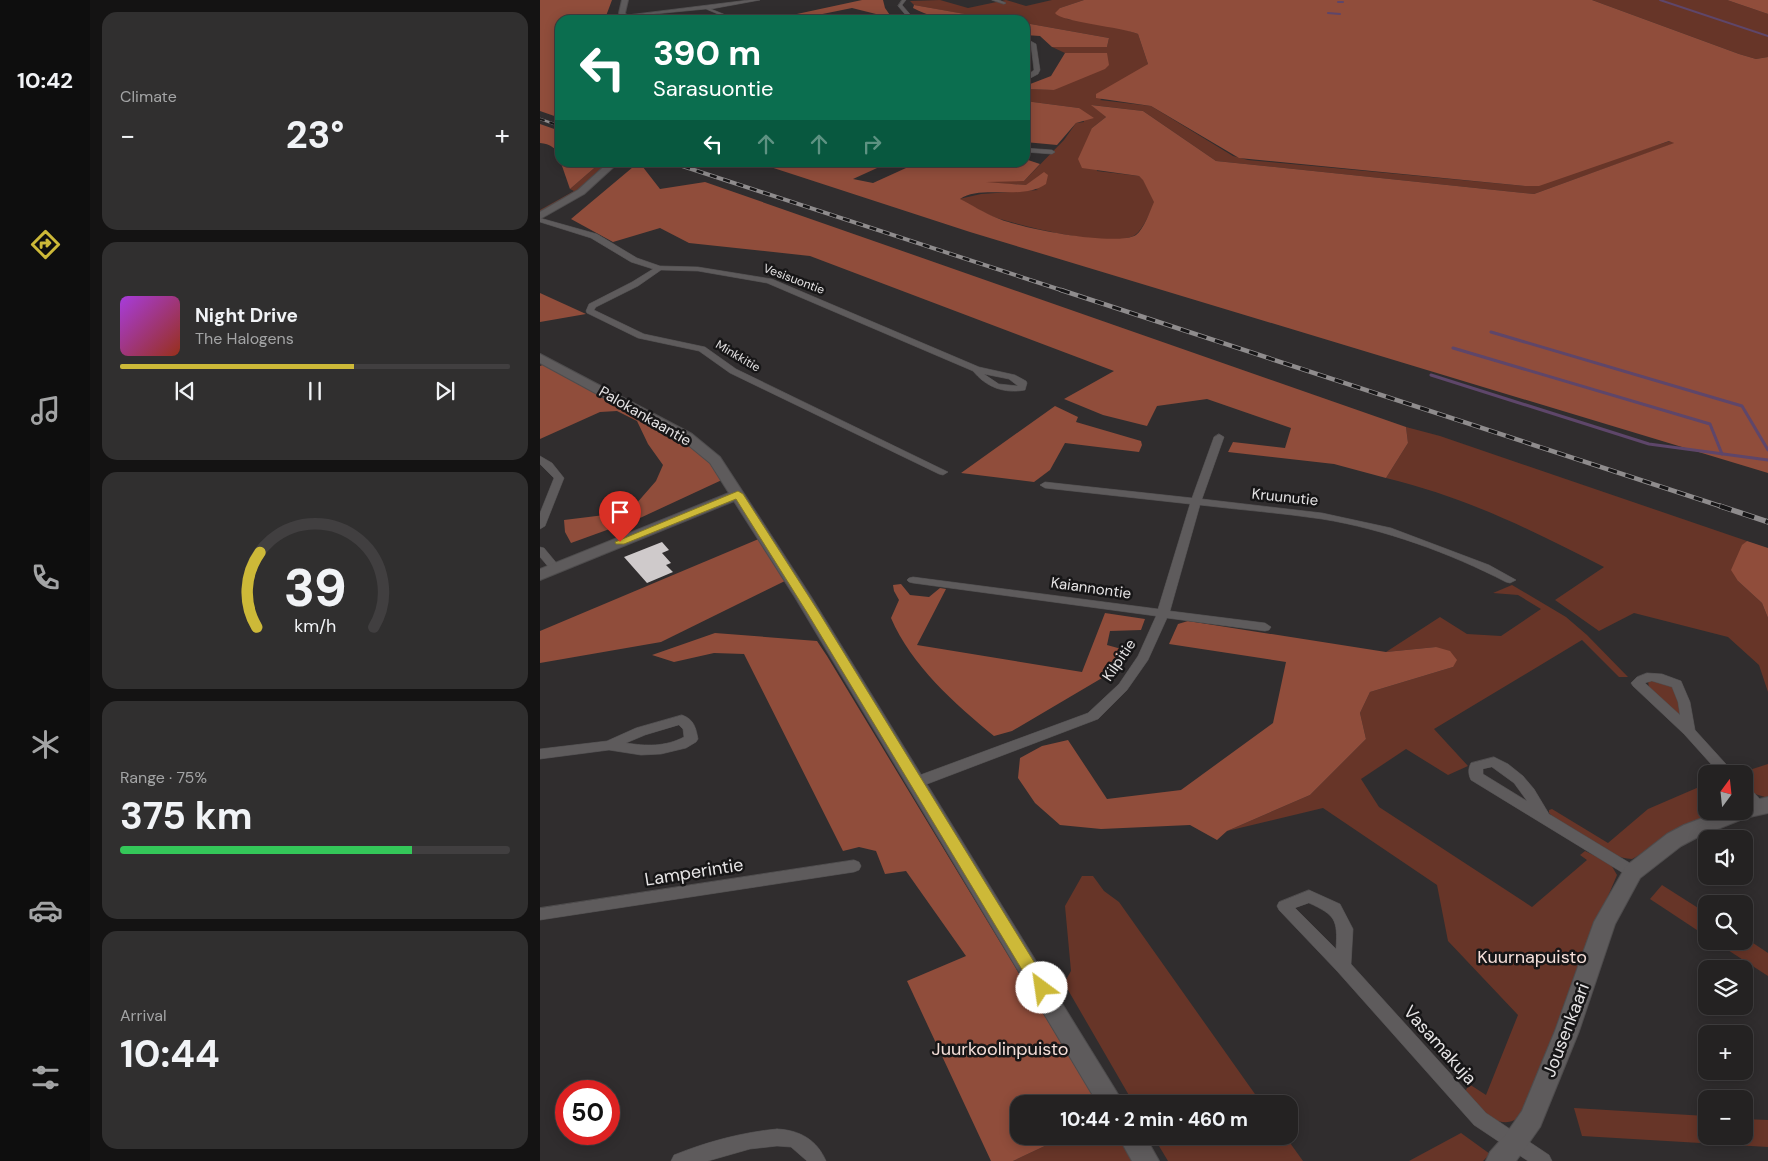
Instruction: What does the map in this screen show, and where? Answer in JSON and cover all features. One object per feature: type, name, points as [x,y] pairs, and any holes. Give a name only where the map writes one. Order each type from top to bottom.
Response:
[{"type":"main road","points":[[624,15],[625,0]]},
{"type":"main road","points":[[540,216],[581,192],[609,167]]},
{"type":"main road","name":"Palokankaantie","points":[[540,358],[687,438],[715,460],[917,782],[1107,1095]]},
{"type":"main road","points":[[540,575],[738,494]]},
{"type":"street","points":[[649,15],[758,0]]},
{"type":"street","points":[[904,0],[900,5],[909,15]]},
{"type":"street","points":[[994,0],[1004,3]]},
{"type":"street","points":[[706,8],[724,15]]},
{"type":"street","points":[[1030,42],[1033,44],[1037,70],[1036,74],[1030,77]]},
{"type":"street","points":[[1030,150],[1052,152]]},
{"type":"street","name":"Vesisuontie","points":[[540,220],[594,236],[634,260],[659,268],[698,269],[769,281],[976,369]]},
{"type":"street","name":"Minkkitie","points":[[659,268],[635,284],[592,306],[590,311],[641,336],[702,349],[732,371],[942,472]]},
{"type":"street","name":"Kilpitie","points":[[917,782],[1093,716],[1123,688],[1144,657],[1163,613],[1196,502],[1219,437]]},
{"type":"street","points":[[540,459],[559,478],[540,526]]},
{"type":"street","name":"Kruunutie","points":[[1045,486],[1322,516],[1387,530],[1485,567],[1510,580]]},
{"type":"street","points":[[540,550],[555,568]]},
{"type":"street","name":"Kaiannontie","points":[[913,580],[1265,627]]},
{"type":"street","points":[[1689,731],[1684,702],[1676,684],[1662,677],[1644,678],[1637,683],[1689,731],[1720,765]]},
{"type":"street","points":[[540,754],[609,745],[661,724],[682,720],[689,727],[691,739],[677,748],[646,752],[609,745]]},
{"type":"street","points":[[1545,819],[1529,790],[1513,772],[1494,762],[1476,766],[1476,776],[1545,819],[1633,872]]},
{"type":"street","name":"Jousenkaari","points":[[1499,1161],[1515,1143],[1531,1119],[1567,1031],[1605,922],[1633,872],[1683,835],[1717,820]]},
{"type":"street","name":"Lamperintie","points":[[540,914],[854,866]]},
{"type":"street","name":"Vasamakuja","points":[[1343,966],[1345,929],[1335,908],[1309,896],[1284,906],[1343,966],[1480,1120],[1542,1161]]},
{"type":"street","points":[[680,1161],[766,1138],[790,1138],[814,1153],[817,1161]]},
{"type":"street","points":[[1137,1145],[1146,1161]]},
{"type":"green space","points":[[540,0],[612,0],[606,15],[555,15],[555,116],[540,111]]},
{"type":"green space","points":[[862,0],[883,0],[885,8],[890,15],[880,15],[852,8],[818,15],[792,15]]},
{"type":"green space","points":[[940,0],[968,8],[1006,0],[1026,6],[1052,0],[1084,0],[1060,8],[1067,19],[1117,27],[1138,34],[1148,64],[1100,100],[1151,106],[1233,156],[1248,160],[1525,186],[1670,141],[1675,143],[1534,194],[1216,161],[1143,111],[1092,105],[1106,117],[1092,128],[1097,171],[1139,176],[1143,179],[1155,202],[1144,224],[1135,235],[1124,239],[1108,240],[1069,235],[1013,223],[979,210],[959,199],[981,194],[1038,190],[1026,185],[987,183],[985,181],[1024,181],[1064,140],[1076,123],[1084,122],[1079,108],[1030,102],[1030,89],[1054,90],[1107,53],[1065,53],[1052,47],[1107,47],[1109,38],[1030,24],[1030,15],[969,15],[914,5],[910,1]]},
{"type":"green space","points":[[1084,0],[1592,0],[1739,54],[1756,59],[1768,57],[1768,473],[970,232],[770,167],[879,167],[853,179],[873,183],[908,167],[1030,167],[1030,161],[1040,164],[1024,181],[986,182],[1026,185],[1044,172],[1048,175],[1046,184],[1036,189],[1025,191],[979,193],[960,199],[987,214],[1025,227],[1067,235],[1109,239],[1136,235],[1144,224],[1154,202],[1139,176],[1082,168],[1078,159],[1092,128],[1106,117],[1091,105],[1143,111],[1216,161],[1534,194],[1674,143],[1669,141],[1539,186],[1239,158],[1151,106],[1096,98],[1096,94],[1148,64],[1138,34],[1068,19],[1055,13],[1060,8]]},
{"type":"green space","points":[[1592,0],[1727,0],[1768,14],[1768,57],[1756,59],[1739,54]]},
{"type":"green space","points":[[1727,0],[1768,0],[1768,14]]},
{"type":"green space","points":[[914,5],[970,15],[930,15],[913,8]]},
{"type":"green space","points":[[1030,24],[1109,38],[1107,47],[1052,47],[1040,36],[1030,35]]},
{"type":"green space","points":[[1065,53],[1107,53],[1109,65],[1105,69],[1054,90],[1030,89],[1030,84],[1051,76]]},
{"type":"green space","points":[[1030,102],[1079,108],[1094,118],[1076,123],[1057,145],[1030,142]]},
{"type":"green space","points":[[540,124],[555,129],[555,150],[547,144],[540,143]]},
{"type":"green space","points":[[563,167],[595,167],[570,189]]},
{"type":"green space","points":[[595,167],[606,167],[577,191],[540,213],[540,210],[574,191],[570,189]]},
{"type":"green space","points":[[633,167],[643,167],[660,189],[705,182],[1406,427],[1408,443],[1386,478],[1334,464],[1228,452],[1233,442],[1285,448],[1291,428],[1207,399],[1157,406],[1147,426],[1103,415],[1064,399],[1114,371],[810,256],[689,243],[660,228],[613,242],[571,219]]},
{"type":"green space","points":[[540,293],[586,314],[540,322]]},
{"type":"green space","points":[[545,364],[685,439],[713,461],[724,479],[640,518],[571,543],[565,532],[564,520],[629,512],[656,481],[663,465],[648,444],[637,421],[617,411],[600,412],[540,439],[540,366]]},
{"type":"green space","points":[[1055,406],[1078,417],[1076,422],[1141,441],[1142,445],[1139,452],[1065,443],[1050,470],[1034,482],[961,473]]},
{"type":"green space","points":[[1406,427],[1440,436],[1747,541],[1742,546],[1738,581],[1762,603],[1768,618],[1768,692],[1759,665],[1728,637],[1634,613],[1599,631],[1555,600],[1604,567],[1498,516],[1443,495],[1386,478],[1408,443]]},
{"type":"green space","points":[[761,538],[789,579],[661,642],[540,663],[540,631]]},
{"type":"green space","points":[[1747,541],[1768,548],[1768,618],[1762,603],[1738,581],[1731,570],[1742,545]]},
{"type":"green space","points":[[901,584],[910,595],[929,597],[940,588],[946,589],[917,645],[1082,672],[1105,613],[1145,619],[1141,630],[1110,631],[1107,645],[1125,650],[1102,678],[1012,731],[994,736],[935,683],[910,652],[891,618],[899,600],[893,585]]},
{"type":"green space","name":"Kuurnapuisto","points":[[1512,585],[1566,617],[1587,635],[1628,677],[1619,677],[1582,640],[1434,729],[1468,766],[1448,775],[1406,749],[1361,779],[1379,807],[1532,907],[1587,860],[1580,855],[1585,851],[1610,863],[1617,875],[1603,908],[1560,1029],[1521,1115],[1514,1120],[1506,1122],[1490,1118],[1463,1096],[1469,1084],[1486,1095],[1518,1015],[1448,941],[1437,885],[1323,808],[1227,831],[1310,795],[1366,739],[1360,713],[1370,692],[1453,667],[1436,647],[1386,652],[1440,617],[1467,634],[1501,636],[1541,609],[1518,595],[1493,593]]},
{"type":"green space","points":[[1188,621],[1386,652],[1436,647],[1450,651],[1457,660],[1453,667],[1370,692],[1360,713],[1366,739],[1310,795],[1227,831],[1217,840],[1190,825],[1101,829],[1060,825],[1035,803],[1018,778],[1020,758],[1042,746],[1068,740],[1107,799],[1181,790],[1273,723],[1286,662],[1169,644],[1178,624]]},
{"type":"green space","name":"Juurkoolinpuisto","points":[[715,633],[817,641],[1093,1095],[1010,1095],[1010,1145],[1047,1145],[1013,1161],[991,1161],[907,981],[966,956],[906,871],[885,874],[876,851],[859,847],[843,851],[744,654],[714,653],[674,662],[652,655]]},
{"type":"green space","points":[[1660,679],[1667,682],[1678,695],[1683,720],[1649,688],[1648,681]]},
{"type":"green space","points":[[1768,764],[1768,798],[1753,792],[1753,769]]},
{"type":"green space","points":[[1698,787],[1698,820],[1705,820],[1632,859],[1611,854],[1588,842],[1549,813],[1549,810],[1552,809],[1608,843],[1648,809]]},
{"type":"green space","points":[[1082,876],[1093,876],[1104,891],[1119,902],[1256,1095],[1129,1095],[1064,983],[1071,971],[1065,906]]},
{"type":"green space","points":[[1662,885],[1698,908],[1698,931],[1650,899]]},
{"type":"green space","points":[[1753,943],[1768,953],[1768,976],[1753,966],[1753,960],[1743,960],[1728,950],[1753,950]]},
{"type":"green space","points":[[1574,1108],[1698,1116],[1698,1143],[1582,1136]]},
{"type":"green space","points":[[1753,1119],[1768,1120],[1768,1147],[1734,1145],[1753,1145]]},
{"type":"green space","points":[[1461,1133],[1490,1154],[1483,1161],[1409,1161]]},
{"type":"green space","points":[[1047,1145],[1122,1145],[1132,1161],[1013,1161]]},
{"type":"green space","points":[[1158,1145],[1291,1145],[1303,1161],[1168,1161]]},
{"type":"building","points":[[662,542],[669,550],[662,553],[671,563],[666,565],[673,572],[647,583],[624,557]]},
{"type":"waterway","points":[[1660,0],[1768,36]]},
{"type":"waterway","points":[[1338,2],[1343,2]]},
{"type":"waterway","points":[[1328,13],[1340,14]]},
{"type":"waterway","points":[[1491,332],[1742,406],[1768,450]]},
{"type":"waterway","points":[[1453,348],[1710,424],[1722,454]]},
{"type":"waterway","points":[[1431,375],[1649,444],[1722,454]]},
{"type":"waterway","points":[[1722,454],[1768,460]]},
{"type":"railway","points":[[540,119],[555,124]]},
{"type":"railway","points":[[685,167],[1064,291]]},
{"type":"railway","points":[[1061,290],[1723,507]]},
{"type":"railway","points":[[1723,507],[1768,522]]},
{"type":"route","points":[[620,542],[738,494],[814,614],[1042,988]]}]
